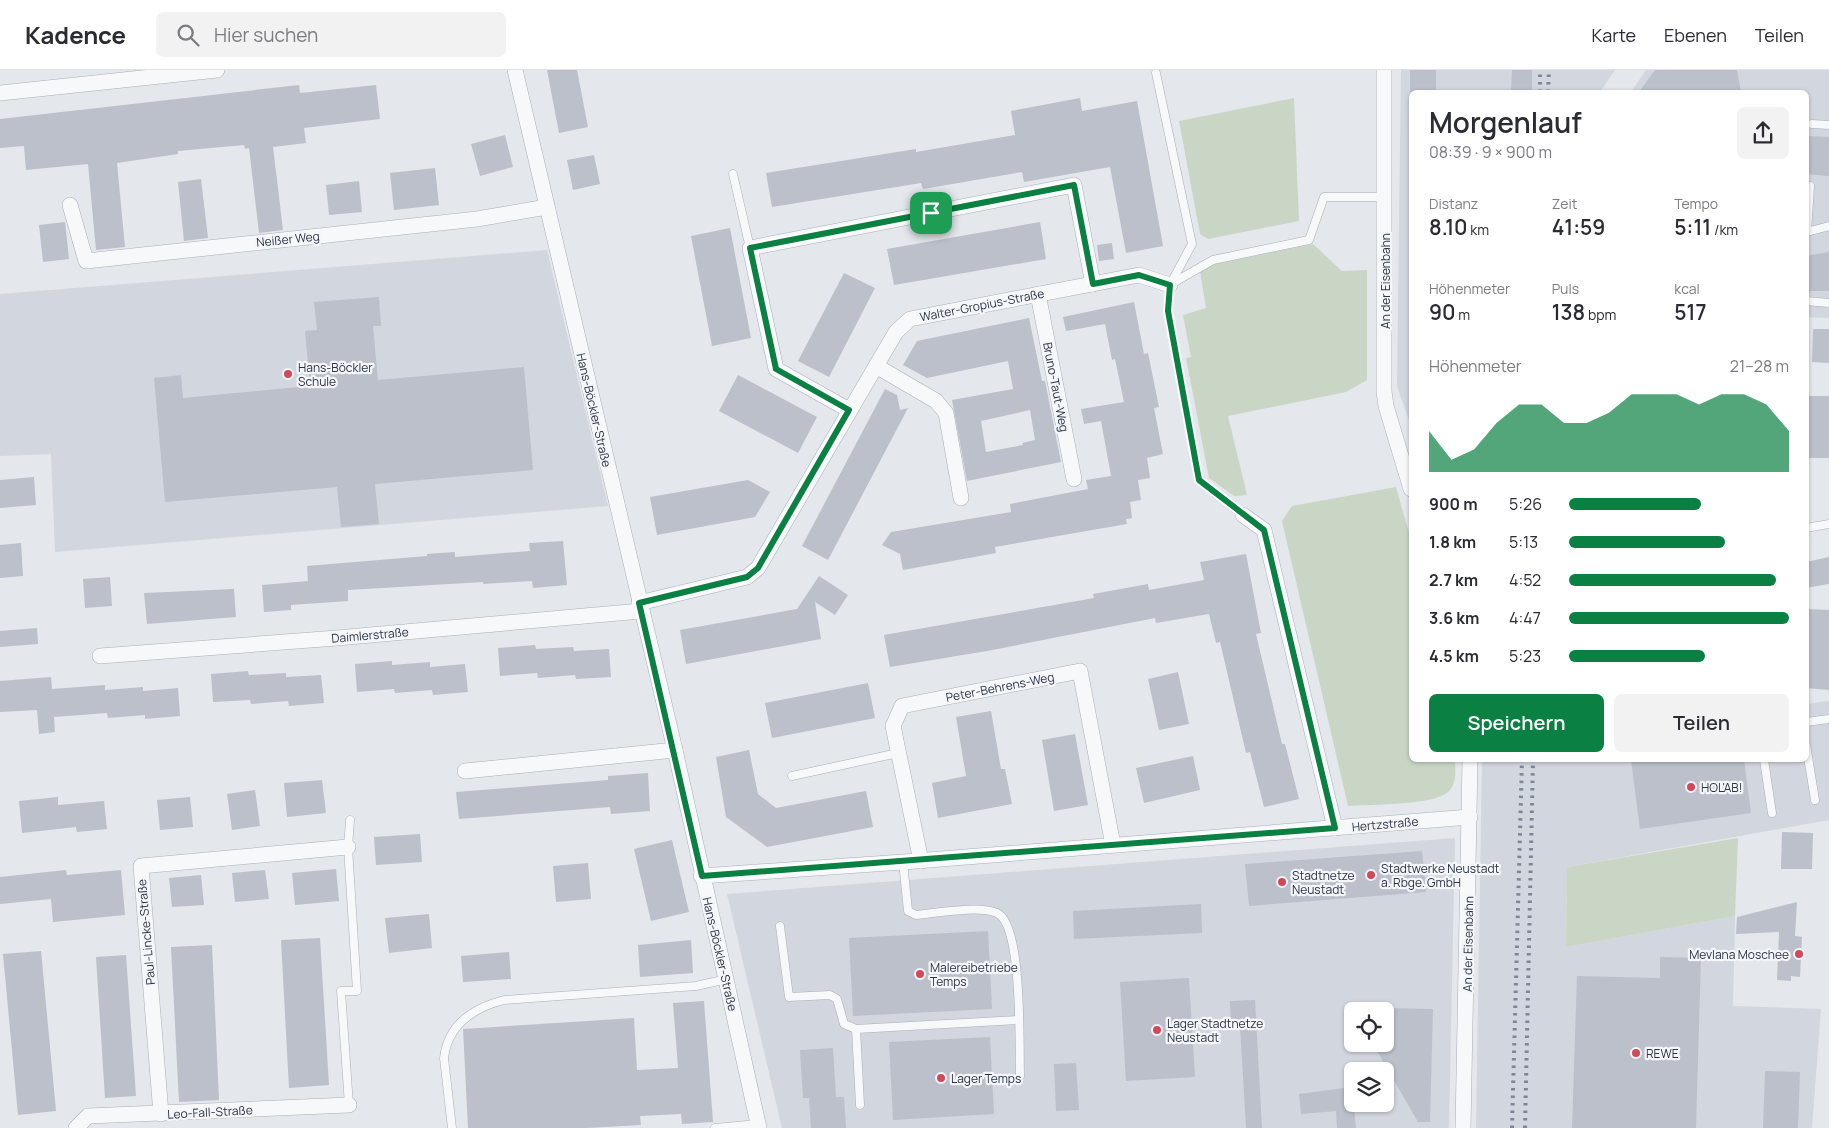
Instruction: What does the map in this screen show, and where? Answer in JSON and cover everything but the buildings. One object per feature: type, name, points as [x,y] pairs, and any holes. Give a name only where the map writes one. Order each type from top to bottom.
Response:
[{"type":"street","points":[[0,93],[217,70]]},
{"type":"street","name":"Hans-Böckler-Straße","points":[[516,70],[759,1126]]},
{"type":"street","name":"An der Eisenbahn","points":[[1384,70],[1384,391],[1386,406],[1409,482]]},
{"type":"street","points":[[849,410],[776,369],[750,248],[1074,185],[1093,284]]},
{"type":"street","name":"Neißer Weg","points":[[70,205],[86,261],[478,219],[547,207]]},
{"type":"street","name":"Walter-Gropius-Straße","points":[[640,607],[747,577],[758,568],[896,332],[910,319],[1139,275],[1170,285]]},
{"type":"street","name":"Bruno-Taut-Weg","points":[[1038,294],[1074,479]]},
{"type":"street","points":[[876,366],[936,401],[946,413],[961,498]]},
{"type":"street","points":[[1243,516],[1264,530],[1335,828]]},
{"type":"street","name":"Daimlerstraße","points":[[100,656],[337,638],[640,607]]},
{"type":"street","name":"Peter-Behrens-Weg","points":[[920,861],[893,726],[902,706],[1080,671],[1113,845]]},
{"type":"street","points":[[465,772],[674,750]]},
{"type":"street","name":"An der Eisenbahn","points":[[1463,1128],[1470,762]]},
{"type":"street","name":"Hertzstraße","points":[[702,876],[920,861],[1470,817]]},
{"type":"street","name":"Paul-Lincke-Straße","points":[[161,1114],[141,866],[348,847]]},
{"type":"street","name":"Leo-Fall-Straße","points":[[76,1128],[88,1116],[349,1105]]},
{"type":"lane","points":[[1156,73],[1192,244],[1170,285],[1168,311],[1199,480],[1243,516]]},
{"type":"lane","points":[[1812,124],[1829,125]]},
{"type":"lane","points":[[733,174],[750,248]]},
{"type":"lane","points":[[1809,201],[1810,186]]},
{"type":"lane","points":[[1170,285],[1214,260],[1309,240],[1324,197],[1385,197]]},
{"type":"lane","points":[[1809,231],[1829,226]]},
{"type":"lane","points":[[1809,301],[1829,303]]},
{"type":"lane","points":[[1809,527],[1829,524]]},
{"type":"lane","points":[[1809,722],[1829,719]]},
{"type":"lane","points":[[792,776],[898,753]]},
{"type":"lane","points":[[1764,762],[1772,812]]},
{"type":"lane","points":[[1809,762],[1815,800]]},
{"type":"lane","points":[[349,1105],[341,991],[357,991],[348,847],[350,820]]},
{"type":"lane","points":[[903,862],[908,911],[916,915],[986,910],[998,914],[1006,921],[1016,960],[1020,1076]]},
{"type":"lane","points":[[780,926],[789,997],[830,995],[837,999],[844,1024],[856,1029],[1018,1020]]},
{"type":"lane","points":[[452,1128],[444,1058],[445,1046],[454,1029],[474,1011],[504,1000],[696,986],[726,979]]},
{"type":"lane","points":[[856,1029],[860,1105]]},
{"type":"lane","points":[[715,1128],[759,1126]]},
{"type":"shaded area","points":[[1401,70],[1615,70],[1601,90],[1409,90],[1409,420],[1397,386]]},
{"type":"shaded area","points":[[1646,70],[1829,70],[1829,318],[1809,317],[1809,90],[1632,90]]},
{"type":"shaded area","name":"Hans-Böckler Schule","points":[[547,250],[608,506],[55,552],[51,454],[0,456],[0,294]]},
{"type":"shaded area","points":[[1829,701],[1829,820],[1567,867],[1566,947],[1735,916],[1733,1006],[1821,1009],[1812,1128],[1476,1128],[1482,762],[1809,762],[1809,704]]},
{"type":"shaded area","points":[[1455,838],[1449,1128],[782,1128],[727,894]]},
{"type":"green space","points":[[1294,98],[1299,221],[1208,239],[1200,234],[1179,121]]},
{"type":"green space","points":[[1313,244],[1342,271],[1367,270],[1367,380],[1346,392],[1228,416],[1247,495],[1234,496],[1209,478],[1186,358],[1191,357],[1183,315],[1206,308],[1200,271],[1215,264]]},
{"type":"green space","points":[[1396,487],[1409,533],[1409,762],[1455,762],[1455,779],[1450,790],[1443,795],[1418,802],[1348,806],[1282,521],[1292,506]]},
{"type":"green space","points":[[1738,838],[1735,916],[1566,947],[1567,867]]},
{"type":"railway","points":[[1540,70],[1540,90]]},
{"type":"railway","points":[[1548,90],[1549,70]]},
{"type":"railway","points":[[1512,1128],[1522,762]]},
{"type":"railway","points":[[1525,1128],[1533,762]]},
{"type":"place","name":"Hans-Böckler Schule","points":[[288,374]]},
{"type":"place","name":"HOL'AB!","points":[[1691,787]]},
{"type":"place","name":"Stadtwerke Neustadt a. Rbge. GmbH","points":[[1371,875]]},
{"type":"place","name":"Stadtnetze Neustadt","points":[[1282,882]]},
{"type":"place","name":"Mevlana Moschee","points":[[1799,954]]},
{"type":"place","name":"Malereibetriebe Temps","points":[[920,974]]},
{"type":"place","name":"Lager Stadtnetze Neustadt","points":[[1157,1030]]},
{"type":"place","name":"REWE","points":[[1636,1053]]},
{"type":"place","name":"Lager Temps","points":[[941,1078]]},
{"type":"route","points":[[1074,185],[1093,284],[1139,275],[1170,285],[1168,311],[1199,480],[1243,516],[1264,530],[1335,828],[702,876],[639,603],[747,577],[758,568],[849,410],[776,369],[750,248],[931,213],[1074,185]]}]
